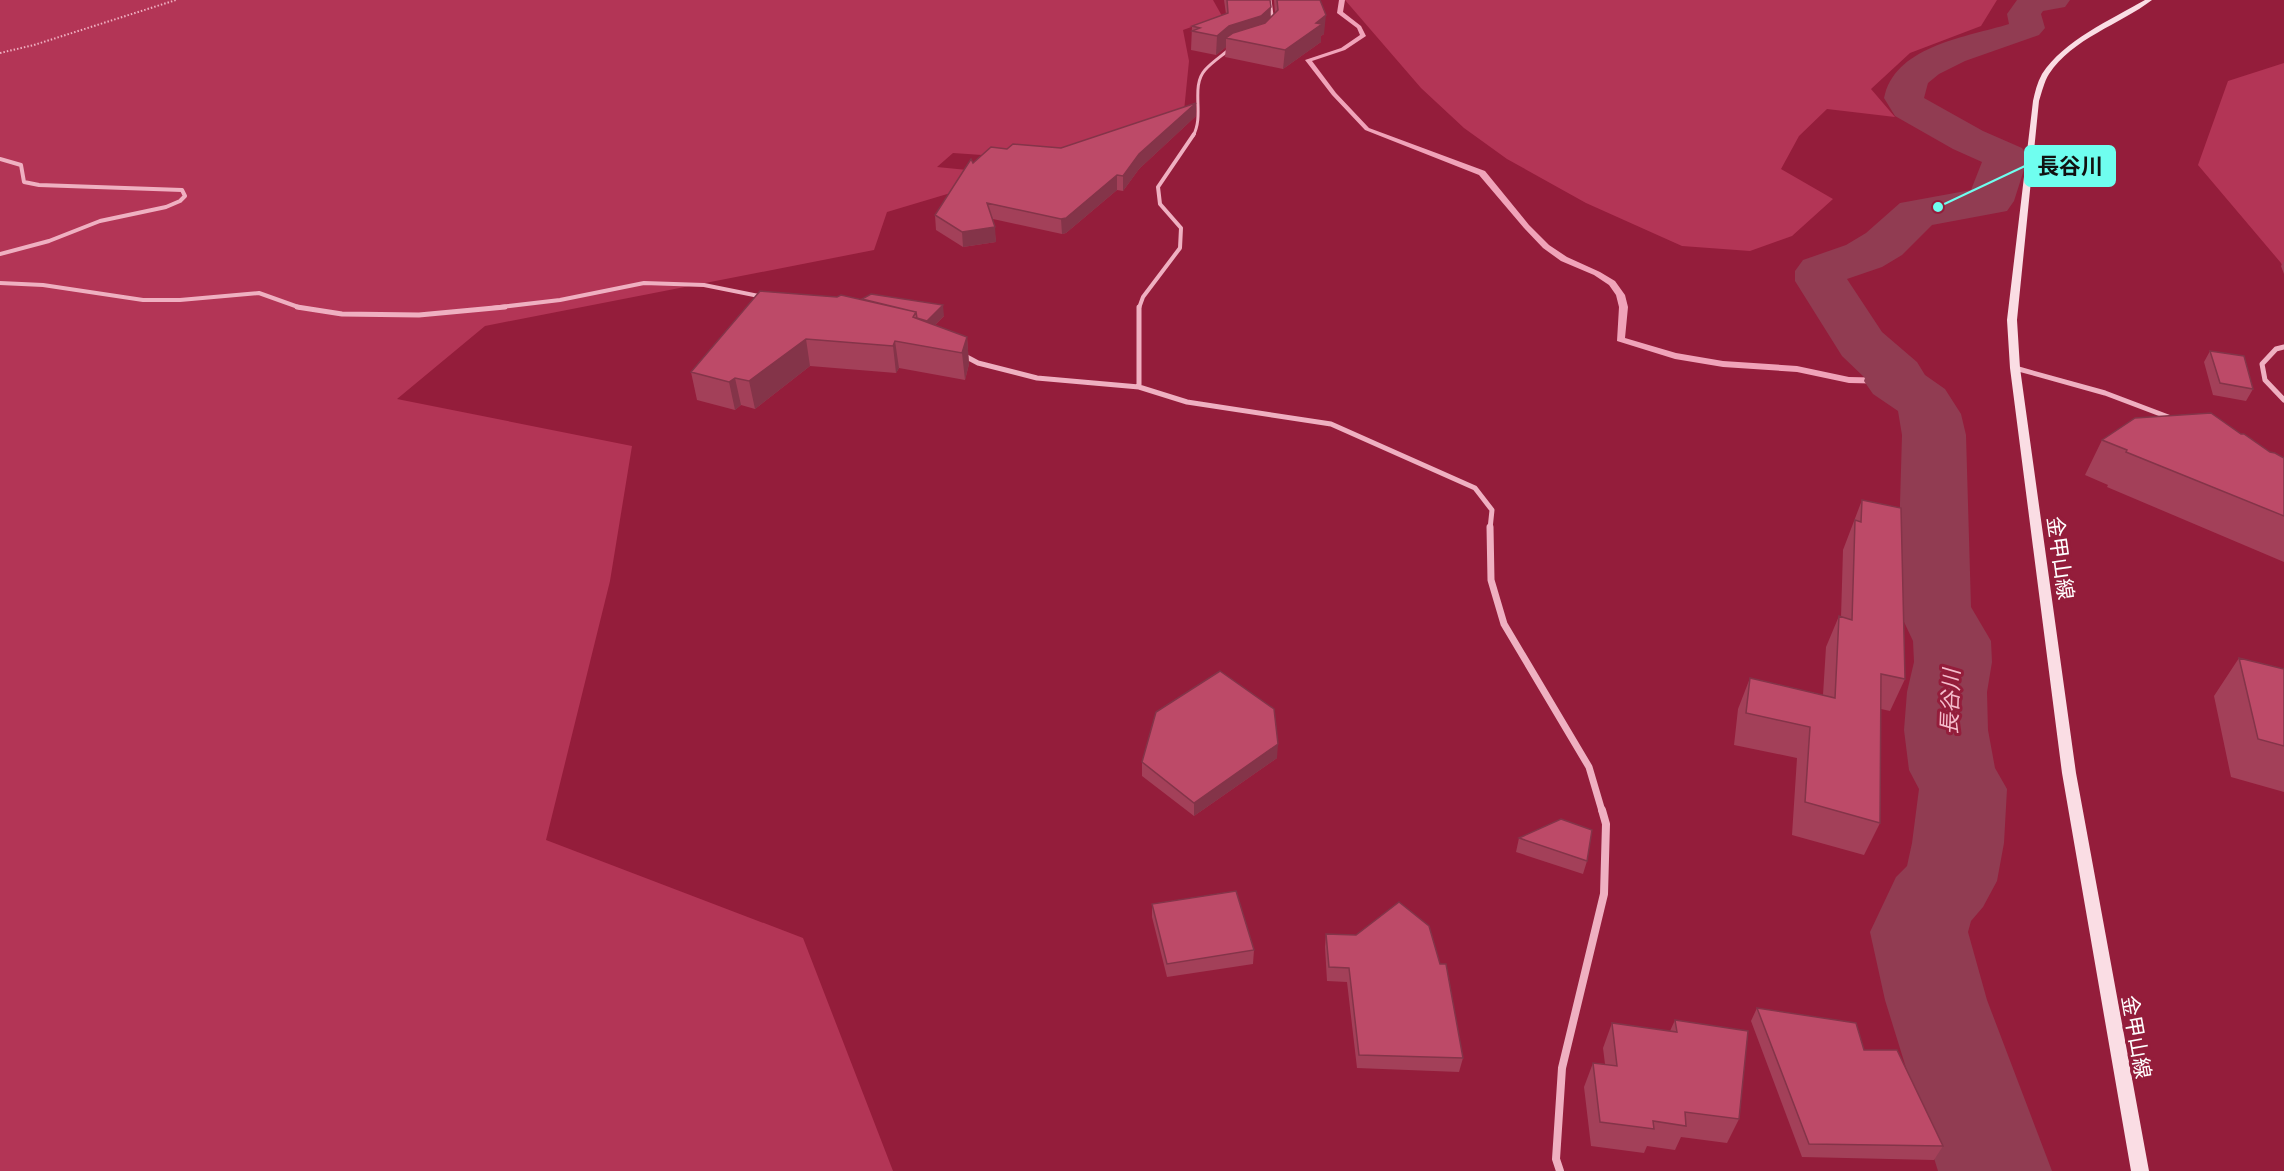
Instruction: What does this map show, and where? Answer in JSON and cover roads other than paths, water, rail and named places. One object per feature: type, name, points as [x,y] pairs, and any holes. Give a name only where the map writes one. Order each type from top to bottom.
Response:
[{"type":"main road","name":"金甲山線","points":[[2140,1171],[2069,773],[2015,368],[2012,320],[2036,101],[2042,80],[2049,69],[2071,50],[2149,0]]},
{"type":"street","points":[[1270,0],[1274,27]]},
{"type":"street","points":[[1139,387],[1138,310],[1149,288],[1180,248],[1182,228],[1160,204],[1158,188],[1195,133],[1200,121],[1197,95],[1203,72],[1230,48],[1237,45]]},
{"type":"street","points":[[0,159],[21,165],[24,182],[39,185],[182,190],[185,195],[180,201],[166,207],[100,221],[49,242],[0,254]]},
{"type":"street","points":[[0,283],[43,285],[142,300],[180,300],[259,293],[306,310],[342,314],[419,315],[487,309],[560,300],[644,283],[704,285],[766,297]]},
{"type":"street","points":[[2284,347],[2276,349],[2262,364],[2265,380],[2284,400]]},
{"type":"street","points":[[959,353],[978,363],[1037,378],[1139,387],[1187,402],[1312,421],[1344,429],[1397,455],[1475,488],[1492,510],[1489,540],[1491,580],[1504,624],[1589,767],[1606,824],[1604,894],[1562,1068],[1556,1159],[1560,1171]]},
{"type":"street","points":[[2015,368],[2105,393],[2179,421]]},
{"type":"waterway","points":[[1342,0],[1340,13],[1359,27],[1363,36],[1343,49],[1308,60],[1334,94],[1367,129],[1482,173],[1546,247],[1564,259],[1612,283],[1620,295],[1623,307],[1620,339],[1675,356],[1723,364],[1797,369],[1849,380],[1894,381]]},
{"type":"waterway","name":"長谷川","points":[[1995,1171],[1936,1000],[1919,932],[1930,904],[1950,881],[1958,843],[1963,789],[1952,770],[1946,730],[1947,692],[1953,662],[1952,641],[1934,607],[1934,435],[1932,423],[1923,402],[1894,381],[1896,375],[1862,344],[1821,281],[1821,271],[1864,256],[1884,244],[1917,213],[1990,201],[2006,157],[1968,140],[1909,107],[1904,98],[1905,91],[1916,73],[1926,66],[1966,48],[2022,31],[2027,28],[2024,14],[2032,3],[2053,0]]},
{"type":"place","name":"長谷川","points":[[1938,207]]}]
